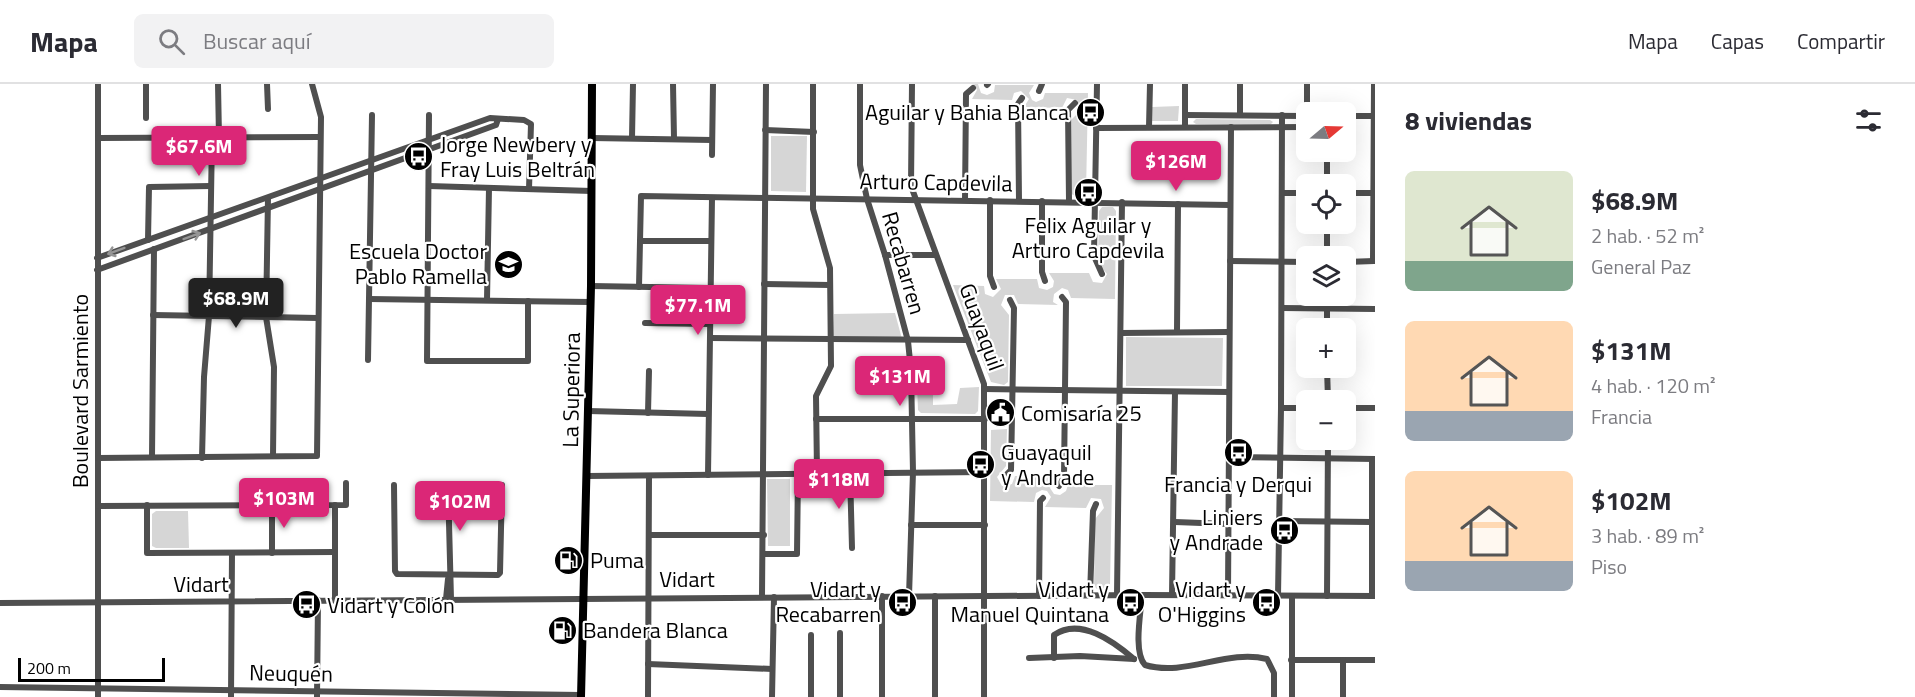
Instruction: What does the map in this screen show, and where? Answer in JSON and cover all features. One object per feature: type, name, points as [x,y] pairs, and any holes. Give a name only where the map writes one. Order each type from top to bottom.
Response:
[{"type":"main road","name":"La Superiora","points":[[581,696],[591,302],[592,84]]},
{"type":"street","name":"Boulevard Sarmiento","points":[[98,84],[100,603],[98,697]]},
{"type":"street","points":[[146,84],[146,118]]},
{"type":"street","points":[[202,458],[204,377],[209,316],[211,186],[218,84]]},
{"type":"street","points":[[267,84],[268,109]]},
{"type":"street","points":[[98,458],[317,456],[321,117],[312,84]]},
{"type":"street","points":[[632,138],[633,84]]},
{"type":"street","points":[[673,84],[674,138]]},
{"type":"street","points":[[711,155],[714,84]]},
{"type":"street","points":[[762,597],[766,84]]},
{"type":"street","points":[[813,84],[814,215],[830,263],[831,339],[830,370],[816,396],[817,472]]},
{"type":"street","name":"Recabarren","points":[[860,84],[859,146],[867,199],[908,341],[913,472],[909,596]]},
{"type":"street","name":"Guayaquil","points":[[912,84],[910,177],[915,200],[984,389],[986,596],[984,697]]},
{"type":"street","points":[[1039,92],[1042,84]]},
{"type":"street","points":[[1097,84],[1094,256],[1102,274]]},
{"type":"street","points":[[1149,128],[1150,84]]},
{"type":"street","points":[[1185,84],[1185,128]]},
{"type":"street","points":[[1240,84],[1240,115]]},
{"type":"street","points":[[1307,84],[1307,102]]},
{"type":"street","points":[[1356,262],[1374,261],[1374,84]]},
{"type":"street","points":[[965,200],[966,94],[973,88]]},
{"type":"street","points":[[1019,201],[1018,104],[1022,98]]},
{"type":"street","points":[[1069,201],[1068,110],[1075,103]]},
{"type":"street","points":[[1185,115],[1296,114]]},
{"type":"street","points":[[368,360],[372,115]]},
{"type":"street","points":[[429,115],[427,361],[528,361],[528,301]]},
{"type":"street","points":[[1278,596],[1282,115]]},
{"type":"street","points":[[1356,116],[1375,116]]},
{"type":"street","points":[[97,258],[490,118],[524,120],[531,124],[529,189]]},
{"type":"street","points":[[97,270],[496,125],[498,119]]},
{"type":"street","points":[[1228,595],[1231,127]]},
{"type":"street","points":[[1096,128],[1296,127]]},
{"type":"street","points":[[765,130],[814,132]]},
{"type":"street","points":[[98,138],[320,137]]},
{"type":"street","points":[[592,138],[712,140]]},
{"type":"street","points":[[148,240],[149,187],[211,186]]},
{"type":"street","points":[[429,186],[592,191]]},
{"type":"street","points":[[487,300],[489,188]]},
{"type":"street","points":[[1282,193],[1296,193]]},
{"type":"street","points":[[1356,193],[1373,193]]},
{"type":"street","name":"Arturo Capdevila","points":[[640,241],[641,196],[1230,205]]},
{"type":"street","points":[[268,198],[266,317],[274,367],[273,456]]},
{"type":"street","points":[[708,475],[712,198]]},
{"type":"street","points":[[990,200],[990,276],[994,287]]},
{"type":"street","points":[[1042,201],[1042,272],[1045,281]]},
{"type":"street","points":[[1117,595],[1122,392],[1122,202]]},
{"type":"street","points":[[1177,332],[1178,204]]},
{"type":"street","points":[[639,287],[640,241],[711,241]]},
{"type":"street","points":[[152,457],[154,249]]},
{"type":"street","points":[[885,255],[936,255]]},
{"type":"street","points":[[1230,261],[1296,262]]},
{"type":"street","points":[[764,284],[830,285]]},
{"type":"street","points":[[591,286],[710,288]]},
{"type":"street","points":[[1059,486],[1064,477],[1066,302],[1062,297]]},
{"type":"street","points":[[369,299],[591,302]]},
{"type":"street","points":[[1004,477],[1011,470],[1014,390],[1014,308],[1010,300]]},
{"type":"street","points":[[1282,308],[1375,309]]},
{"type":"street","points":[[1327,308],[1327,318]]},
{"type":"street","points":[[153,315],[318,318]]},
{"type":"street","points":[[645,323],[710,324]]},
{"type":"street","points":[[1121,333],[1229,332]]},
{"type":"street","points":[[710,338],[968,340]]},
{"type":"street","points":[[648,413],[649,371]]},
{"type":"street","points":[[984,389],[1229,392]]},
{"type":"street","points":[[1172,595],[1175,522],[1175,392]]},
{"type":"street","points":[[1281,408],[1296,408]]},
{"type":"street","points":[[1356,408],[1375,408]]},
{"type":"street","points":[[588,411],[708,414]]},
{"type":"street","points":[[816,419],[985,419]]},
{"type":"street","points":[[1327,596],[1328,450]]},
{"type":"street","points":[[1228,457],[1373,459],[1373,596]]},
{"type":"street","points":[[763,554],[797,554],[798,472]]},
{"type":"street","points":[[587,476],[798,472],[985,472]]},
{"type":"street","points":[[850,472],[852,548]]},
{"type":"street","points":[[648,697],[649,476]]},
{"type":"street","points":[[99,506],[346,505],[346,483]]},
{"type":"street","points":[[394,485],[395,571],[397,574],[448,577],[500,573],[502,485]]},
{"type":"street","points":[[448,485],[448,599]]},
{"type":"street","points":[[1039,596],[1040,501],[1043,498]]},
{"type":"street","points":[[1090,595],[1093,511],[1096,504]]},
{"type":"street","points":[[272,505],[272,553]]},
{"type":"street","points":[[335,505],[336,600]]},
{"type":"street","points":[[147,506],[147,554],[335,552]]},
{"type":"street","points":[[1280,521],[1372,522]]},
{"type":"street","points":[[1175,522],[1228,524]]},
{"type":"street","points":[[911,525],[985,525]]},
{"type":"street","points":[[649,535],[764,535]]},
{"type":"street","points":[[231,693],[232,553]]},
{"type":"street","points":[[1137,660],[1138,626],[1143,611],[1142,595]]},
{"type":"street","points":[[882,596],[882,697]]},
{"type":"street","points":[[935,596],[935,697]]},
{"type":"street","points":[[1292,596],[1292,697]]},
{"type":"street","name":"Vidart","points":[[0,603],[650,597],[1373,596]]},
{"type":"street","points":[[772,697],[774,597]]},
{"type":"street","points":[[317,694],[318,600]]},
{"type":"street","points":[[1054,658],[1054,635],[1068,627],[1077,627],[1102,637],[1137,660],[1154,668],[1184,668],[1224,658],[1254,656],[1267,659],[1274,674],[1274,697]]},
{"type":"street","points":[[840,633],[840,697]]},
{"type":"street","points":[[810,697],[811,635]]},
{"type":"street","points":[[1029,658],[1137,660]]},
{"type":"street","points":[[1291,660],[1375,660]]},
{"type":"street","points":[[1342,697],[1343,660]]},
{"type":"street","points":[[648,664],[772,669]]},
{"type":"street","name":"Neuquén","points":[[0,687],[99,687],[231,693],[581,696]]},
{"type":"shaded area","points":[[974,84],[978,84],[981,93],[987,95],[994,92],[995,85],[1034,85],[1029,93],[1032,100],[1036,102],[1043,99],[1045,93],[1088,93],[1086,193],[1073,195],[1070,192],[1071,120],[1080,111],[1077,100],[1067,98],[1062,108],[1024,107],[1029,99],[1021,91],[1014,93],[1012,100],[972,99],[977,90]]},
{"type":"shaded area","points":[[1179,106],[1178,121],[1152,121],[1152,107]]},
{"type":"shaded area","points":[[1196,119],[1270,120],[1273,122],[1270,125],[1196,124],[1193,122]]},
{"type":"shaded area","points":[[771,136],[807,136],[806,192],[771,191]]},
{"type":"shaded area","points":[[1102,207],[1113,207],[1116,211],[1115,299],[1071,298],[1068,290],[1062,288],[1054,294],[1053,302],[1058,305],[1018,304],[1014,295],[1005,295],[1001,305],[1009,315],[1008,382],[1004,385],[991,382],[953,285],[984,286],[985,294],[993,297],[1001,289],[996,279],[1037,279],[1039,288],[1047,290],[1053,287],[1054,281],[1049,273],[1089,273],[1093,282],[1102,283],[1107,274],[1098,263],[1099,211]]},
{"type":"shaded area","points":[[676,291],[706,292],[705,321],[676,320]]},
{"type":"shaded area","points":[[895,313],[902,339],[833,336],[834,314]]},
{"type":"shaded area","points":[[1126,337],[1223,338],[1222,386],[1126,386]]},
{"type":"shaded area","points":[[917,384],[933,384],[933,405],[957,404],[960,388],[979,387],[978,411],[975,414],[921,413],[918,410]]},
{"type":"shaded area","points":[[1007,429],[1006,466],[997,477],[1002,486],[1012,484],[1015,476],[1056,477],[1050,488],[1054,494],[1060,495],[1066,491],[1068,485],[1112,485],[1110,586],[1107,589],[1097,589],[1094,586],[1095,519],[1104,508],[1101,499],[1091,498],[1086,508],[1045,507],[1051,497],[1047,491],[1042,490],[1036,493],[1034,502],[990,501],[991,430]]},
{"type":"shaded area","points":[[767,479],[790,479],[790,546],[768,546]]},
{"type":"shaded area","points":[[156,511],[188,511],[189,548],[152,546],[152,514]]},
{"type":"place","name":"Aguilar y Bahia Blanca","points":[[1090,112]]},
{"type":"place","name":"Jorge Newbery y Fray Luis Beltrán","points":[[419,157]]},
{"type":"place","name":"Felix Aguilar y Arturo Capdevila","points":[[1088,193]]},
{"type":"place","name":"Escuela Doctor Pablo Ramella","points":[[508,264]]},
{"type":"place","name":"Comisaría 25","points":[[1000,413]]},
{"type":"place","name":"Francia y Derqui","points":[[1238,452]]},
{"type":"place","name":"Guayaquil y Andrade","points":[[980,465]]},
{"type":"place","name":"Liniers y Andrade","points":[[1284,530]]},
{"type":"place","name":"Puma","points":[[569,560]]},
{"type":"place","name":"Vidart y Recabarren","points":[[902,602]]},
{"type":"place","name":"Vidart y Manuel Quintana","points":[[1130,602]]},
{"type":"place","name":"Vidart y O'Higgins","points":[[1267,602]]},
{"type":"place","name":"Vidart y Colón","points":[[306,605]]},
{"type":"place","name":"Bandera Blanca","points":[[562,630]]}]
